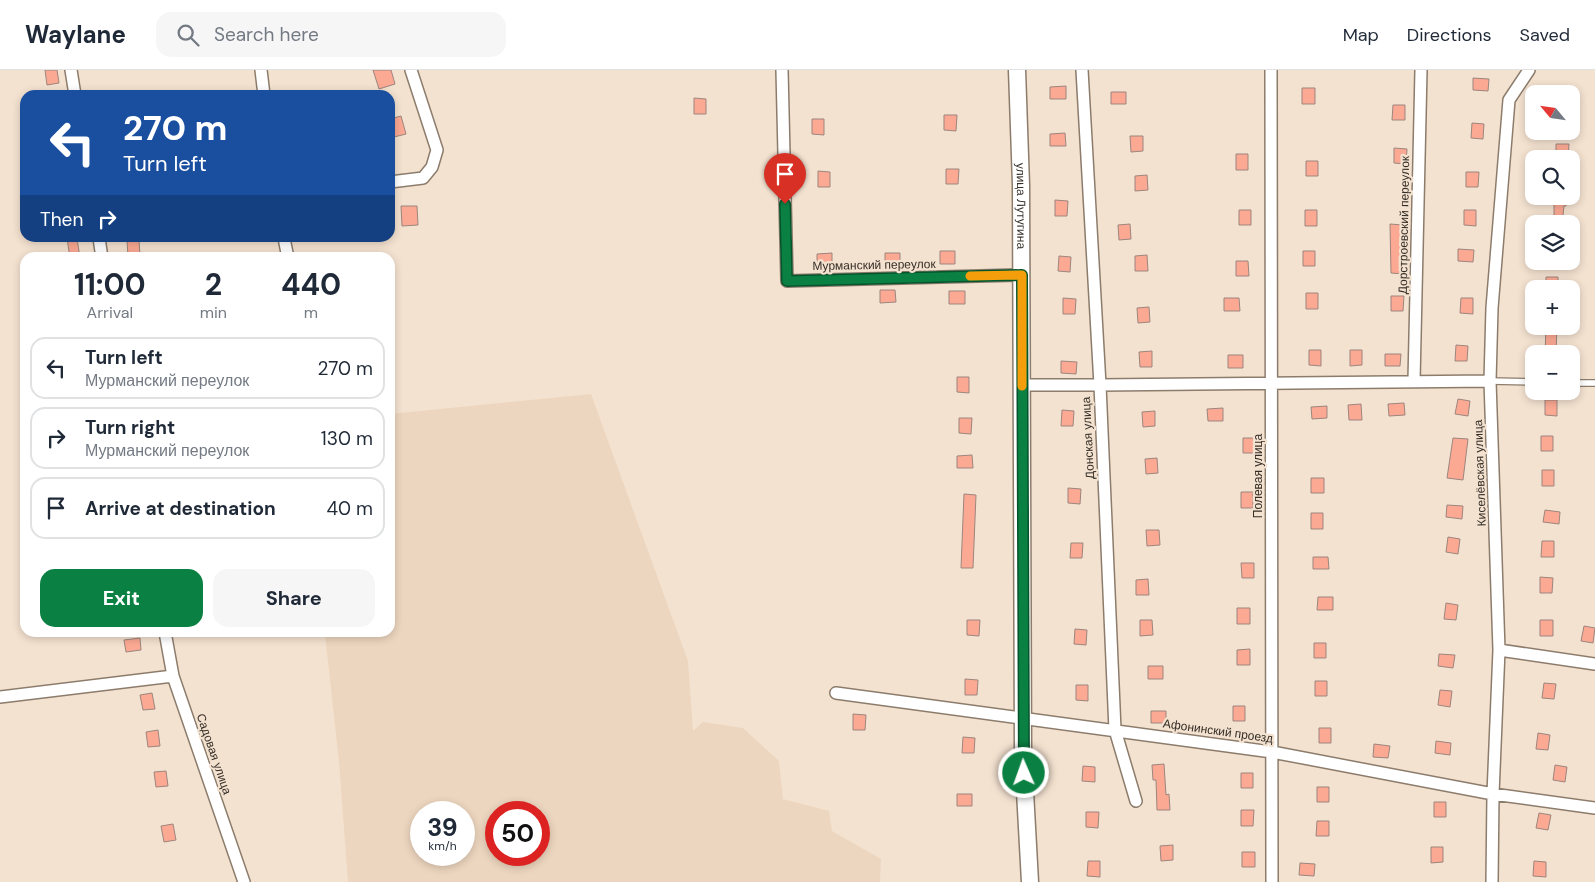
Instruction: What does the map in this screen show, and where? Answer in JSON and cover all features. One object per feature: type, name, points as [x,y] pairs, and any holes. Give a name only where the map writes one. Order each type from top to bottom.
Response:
[{"type":"main road","name":"улица Лутугина","points":[[1017,70],[1022,275],[1023,755],[1030,882]]},
{"type":"street","points":[[71,70],[74,90]]},
{"type":"street","points":[[261,70],[263,90]]},
{"type":"street","points":[[395,181],[423,178],[432,167],[437,150],[411,70]]},
{"type":"street","name":"Мурманский переулок","points":[[782,70],[787,281],[1022,275]]},
{"type":"street","name":"Донская улица","points":[[1082,70],[1100,385],[1115,730],[1136,802]]},
{"type":"street","name":"Полевая улица","points":[[1271,70],[1272,882]]},
{"type":"street","name":"Дорстроевский переулок","points":[[1414,381],[1421,70]]},
{"type":"street","name":"Киселёвская улица","points":[[1492,882],[1493,794],[1500,650],[1490,381],[1492,308],[1509,100],[1529,70]]},
{"type":"street","points":[[1022,384],[1490,381]]},
{"type":"street","name":"Садовая улица","points":[[166,637],[173,676],[244,882]]},
{"type":"street","points":[[1500,650],[1595,664]]},
{"type":"street","points":[[0,697],[173,676]]},
{"type":"street","name":"Афонинский проезд","points":[[836,692],[1272,752],[1493,794],[1595,808]]},
{"type":"lane","points":[[1490,381],[1525,382]]},
{"type":"lane","points":[[1580,383],[1595,383]]},
{"type":"shaded area","points":[[591,394],[688,661],[693,731],[703,722],[743,728],[779,761],[783,799],[829,811],[832,831],[881,859],[880,882],[348,882],[339,762],[325,637],[395,637],[395,414]]},
{"type":"building","points":[[45,70],[57,70],[59,83],[47,85]]},
{"type":"building","points":[[373,70],[391,70],[395,84],[379,89]]},
{"type":"building","points":[[1473,78],[1489,79],[1488,91],[1473,90]]},
{"type":"building","points":[[1066,86],[1066,99],[1050,99],[1050,87]]},
{"type":"building","points":[[1302,88],[1315,88],[1315,104],[1302,104]]},
{"type":"building","points":[[1111,92],[1126,92],[1126,104],[1111,104]]},
{"type":"building","points":[[694,98],[706,99],[706,114],[694,114]]},
{"type":"building","points":[[1393,105],[1405,105],[1405,120],[1392,120]]},
{"type":"building","points":[[944,115],[957,115],[956,131],[944,130]]},
{"type":"building","points":[[401,116],[406,134],[395,137],[395,118]]},
{"type":"building","points":[[812,119],[824,119],[824,135],[812,134]]},
{"type":"building","points":[[1472,123],[1484,124],[1483,139],[1471,138]]},
{"type":"building","points":[[1065,133],[1066,146],[1050,146],[1050,134]]},
{"type":"building","points":[[1130,136],[1143,136],[1143,151],[1131,152]]},
{"type":"building","points":[[1556,144],[1569,144],[1569,150],[1556,150]]},
{"type":"building","points":[[1394,148],[1407,149],[1406,164],[1394,163]]},
{"type":"building","points":[[1236,154],[1248,154],[1248,170],[1236,170]]},
{"type":"building","points":[[1306,161],[1318,161],[1318,176],[1306,176]]},
{"type":"building","points":[[946,169],[959,169],[958,184],[946,184]]},
{"type":"building","points":[[818,171],[830,172],[830,187],[818,187]]},
{"type":"building","points":[[1466,172],[1479,172],[1478,187],[1466,187]]},
{"type":"building","points":[[1147,175],[1148,190],[1135,191],[1135,176]]},
{"type":"building","points":[[1055,200],[1068,201],[1067,216],[1055,216]]},
{"type":"building","points":[[1554,205],[1566,205],[1564,206],[1563,215],[1554,215]]},
{"type":"building","points":[[401,206],[417,206],[418,225],[402,226]]},
{"type":"building","points":[[1239,210],[1251,210],[1251,225],[1239,225]]},
{"type":"building","points":[[1305,210],[1317,210],[1317,226],[1305,226]]},
{"type":"building","points":[[1464,210],[1476,210],[1476,226],[1464,225]]},
{"type":"building","points":[[1130,224],[1131,239],[1119,240],[1118,225]]},
{"type":"building","points":[[1390,224],[1403,225],[1401,258],[1404,258],[1403,274],[1391,273]]},
{"type":"building","points":[[68,242],[78,242],[79,252],[69,252]]},
{"type":"building","points":[[127,242],[139,242],[140,252],[128,252]]},
{"type":"building","points":[[1458,249],[1474,250],[1473,262],[1458,261]]},
{"type":"building","points":[[940,251],[955,251],[955,264],[940,264]]},
{"type":"building","points":[[1303,251],[1315,251],[1315,266],[1303,266]]},
{"type":"building","points":[[832,253],[832,266],[817,266],[817,254]]},
{"type":"building","points":[[885,253],[900,253],[900,265],[885,265]]},
{"type":"building","points":[[1147,255],[1148,271],[1135,271],[1135,256]]},
{"type":"building","points":[[1059,256],[1071,257],[1070,272],[1058,271]]},
{"type":"building","points":[[1236,261],[1248,261],[1249,276],[1236,276]]},
{"type":"building","points":[[1546,277],[1558,277],[1558,280],[1546,280]]},
{"type":"building","points":[[880,290],[895,290],[896,302],[880,303]]},
{"type":"building","points":[[949,291],[965,291],[965,304],[949,304]]},
{"type":"building","points":[[1306,293],[1318,293],[1318,309],[1306,309]]},
{"type":"building","points":[[1391,296],[1404,296],[1403,311],[1391,311]]},
{"type":"building","points":[[1063,298],[1076,299],[1075,314],[1063,314]]},
{"type":"building","points":[[1224,298],[1239,298],[1240,311],[1224,311]]},
{"type":"building","points":[[1461,298],[1473,298],[1473,314],[1460,313]]},
{"type":"building","points":[[1149,307],[1150,322],[1138,323],[1137,308]]},
{"type":"building","points":[[1546,335],[1557,335],[1556,345],[1545,345]]},
{"type":"building","points":[[1456,345],[1468,346],[1467,361],[1455,361]]},
{"type":"building","points":[[1309,350],[1321,350],[1321,366],[1309,365]]},
{"type":"building","points":[[1350,350],[1362,350],[1362,365],[1350,366]]},
{"type":"building","points":[[1152,351],[1152,367],[1140,367],[1139,352]]},
{"type":"building","points":[[1385,354],[1401,354],[1400,366],[1385,366]]},
{"type":"building","points":[[1228,355],[1243,355],[1243,368],[1228,368]]},
{"type":"building","points":[[1061,361],[1077,362],[1076,374],[1061,373]]},
{"type":"building","points":[[957,377],[969,377],[969,393],[957,392]]},
{"type":"building","points":[[1458,399],[1470,401],[1468,416],[1455,414]]},
{"type":"building","points":[[1545,400],[1557,400],[1557,416],[1545,415]]},
{"type":"building","points":[[1404,403],[1405,415],[1389,416],[1388,404]]},
{"type":"building","points":[[1361,404],[1362,420],[1349,420],[1348,405]]},
{"type":"building","points":[[1327,406],[1327,418],[1312,419],[1311,407]]},
{"type":"building","points":[[1223,408],[1223,421],[1208,421],[1207,409]]},
{"type":"building","points":[[1062,410],[1074,411],[1073,426],[1061,426]]},
{"type":"building","points":[[1155,411],[1155,426],[1143,427],[1142,412]]},
{"type":"building","points":[[959,418],[972,418],[971,434],[959,433]]},
{"type":"building","points":[[1541,436],[1553,436],[1553,451],[1541,451]]},
{"type":"building","points":[[1243,438],[1256,438],[1256,453],[1243,453]]},
{"type":"building","points":[[1453,438],[1468,439],[1463,480],[1447,478]]},
{"type":"building","points":[[972,455],[973,468],[957,468],[957,456]]},
{"type":"building","points":[[1157,458],[1158,473],[1146,474],[1145,459]]},
{"type":"building","points":[[1542,470],[1554,470],[1554,486],[1542,486]]},
{"type":"building","points":[[1311,478],[1324,478],[1324,493],[1311,493]]},
{"type":"building","points":[[1068,488],[1081,489],[1080,504],[1068,503]]},
{"type":"building","points":[[1241,492],[1253,492],[1253,508],[1241,508]]},
{"type":"building","points":[[964,494],[976,495],[973,568],[961,568]]},
{"type":"building","points":[[1447,505],[1463,506],[1462,519],[1446,517]]},
{"type":"building","points":[[1545,510],[1560,512],[1559,524],[1543,522]]},
{"type":"building","points":[[1311,513],[1323,513],[1323,529],[1311,529]]},
{"type":"building","points":[[1146,530],[1159,530],[1160,545],[1147,546]]},
{"type":"building","points":[[1448,537],[1460,539],[1458,554],[1446,552]]},
{"type":"building","points":[[1542,541],[1554,541],[1554,557],[1541,557]]},
{"type":"building","points":[[1071,543],[1083,543],[1082,558],[1070,558]]},
{"type":"building","points":[[1313,557],[1328,557],[1329,569],[1313,569]]},
{"type":"building","points":[[1241,563],[1254,563],[1254,578],[1242,578]]},
{"type":"building","points":[[1540,577],[1553,578],[1552,593],[1540,593]]},
{"type":"building","points":[[1148,579],[1149,595],[1136,595],[1136,580]]},
{"type":"building","points":[[1318,597],[1333,597],[1333,610],[1317,610]]},
{"type":"building","points":[[1446,603],[1458,605],[1456,620],[1444,619]]},
{"type":"building","points":[[1237,608],[1250,608],[1250,624],[1237,624]]},
{"type":"building","points":[[967,620],[980,620],[979,636],[967,635]]},
{"type":"building","points":[[1140,620],[1152,620],[1153,635],[1140,636]]},
{"type":"building","points":[[1540,620],[1553,620],[1553,636],[1540,636]]},
{"type":"building","points":[[1584,626],[1595,628],[1593,643],[1581,641]]},
{"type":"building","points":[[1075,629],[1087,630],[1086,645],[1074,644]]},
{"type":"building","points":[[140,638],[141,650],[126,652],[124,640]]},
{"type":"building","points":[[1314,643],[1326,643],[1326,658],[1314,658]]},
{"type":"building","points":[[1250,649],[1250,665],[1237,665],[1237,650]]},
{"type":"building","points":[[1439,654],[1455,655],[1453,668],[1438,666]]},
{"type":"building","points":[[1148,666],[1163,666],[1163,679],[1148,679]]},
{"type":"building","points":[[965,679],[978,680],[977,695],[965,695]]},
{"type":"building","points":[[1315,681],[1327,681],[1327,696],[1315,696]]},
{"type":"building","points":[[1544,683],[1556,684],[1554,699],[1542,698]]},
{"type":"building","points":[[1076,685],[1088,685],[1088,701],[1076,700]]},
{"type":"building","points":[[1440,690],[1452,691],[1450,707],[1438,705]]},
{"type":"building","points":[[152,693],[155,709],[143,710],[140,695]]},
{"type":"building","points":[[1233,706],[1245,706],[1245,721],[1233,721]]},
{"type":"building","points":[[1151,711],[1166,711],[1166,723],[1151,723]]},
{"type":"building","points":[[853,714],[866,715],[865,730],[853,730]]},
{"type":"building","points":[[1319,728],[1331,728],[1331,743],[1319,743]]},
{"type":"building","points":[[158,730],[160,746],[148,747],[146,732]]},
{"type":"building","points":[[1538,733],[1550,735],[1548,750],[1536,749]]},
{"type":"building","points":[[963,737],[975,738],[974,753],[962,753]]},
{"type":"building","points":[[1436,741],[1451,743],[1450,755],[1435,753]]},
{"type":"building","points":[[1374,744],[1390,746],[1388,758],[1373,757]]},
{"type":"building","points":[[1164,764],[1166,795],[1169,794],[1170,810],[1157,810],[1156,780],[1153,780],[1152,765]]},
{"type":"building","points":[[1555,765],[1567,767],[1565,782],[1553,780]]},
{"type":"building","points":[[1083,766],[1095,767],[1095,782],[1082,781]]},
{"type":"building","points":[[166,771],[168,786],[156,787],[154,772]]},
{"type":"building","points":[[1241,773],[1253,773],[1253,788],[1241,788]]},
{"type":"building","points":[[1317,787],[1329,787],[1329,802],[1317,802]]},
{"type":"building","points":[[957,794],[972,794],[972,806],[957,806]]},
{"type":"building","points":[[1434,802],[1446,802],[1446,817],[1434,817]]},
{"type":"building","points":[[1241,810],[1254,810],[1253,826],[1241,826]]},
{"type":"building","points":[[1086,812],[1099,812],[1098,828],[1086,827]]},
{"type":"building","points":[[1539,813],[1551,815],[1548,830],[1536,828]]},
{"type":"building","points":[[1317,821],[1329,821],[1329,836],[1316,836]]},
{"type":"building","points":[[173,824],[176,840],[164,842],[161,826]]},
{"type":"building","points":[[1173,845],[1173,860],[1161,861],[1160,846]]},
{"type":"building","points":[[1431,847],[1443,847],[1443,862],[1431,863]]},
{"type":"building","points":[[1242,852],[1255,852],[1255,867],[1242,867]]},
{"type":"building","points":[[1088,861],[1100,861],[1100,877],[1087,876]]},
{"type":"building","points":[[1534,861],[1546,862],[1546,877],[1533,876]]},
{"type":"building","points":[[1300,863],[1315,864],[1314,876],[1299,875]]},
{"type":"slow traffic","points":[[970,276],[1022,275],[1022,386]]},
{"type":"route","points":[[785,204],[787,281],[1022,275],[1024,773]]}]
